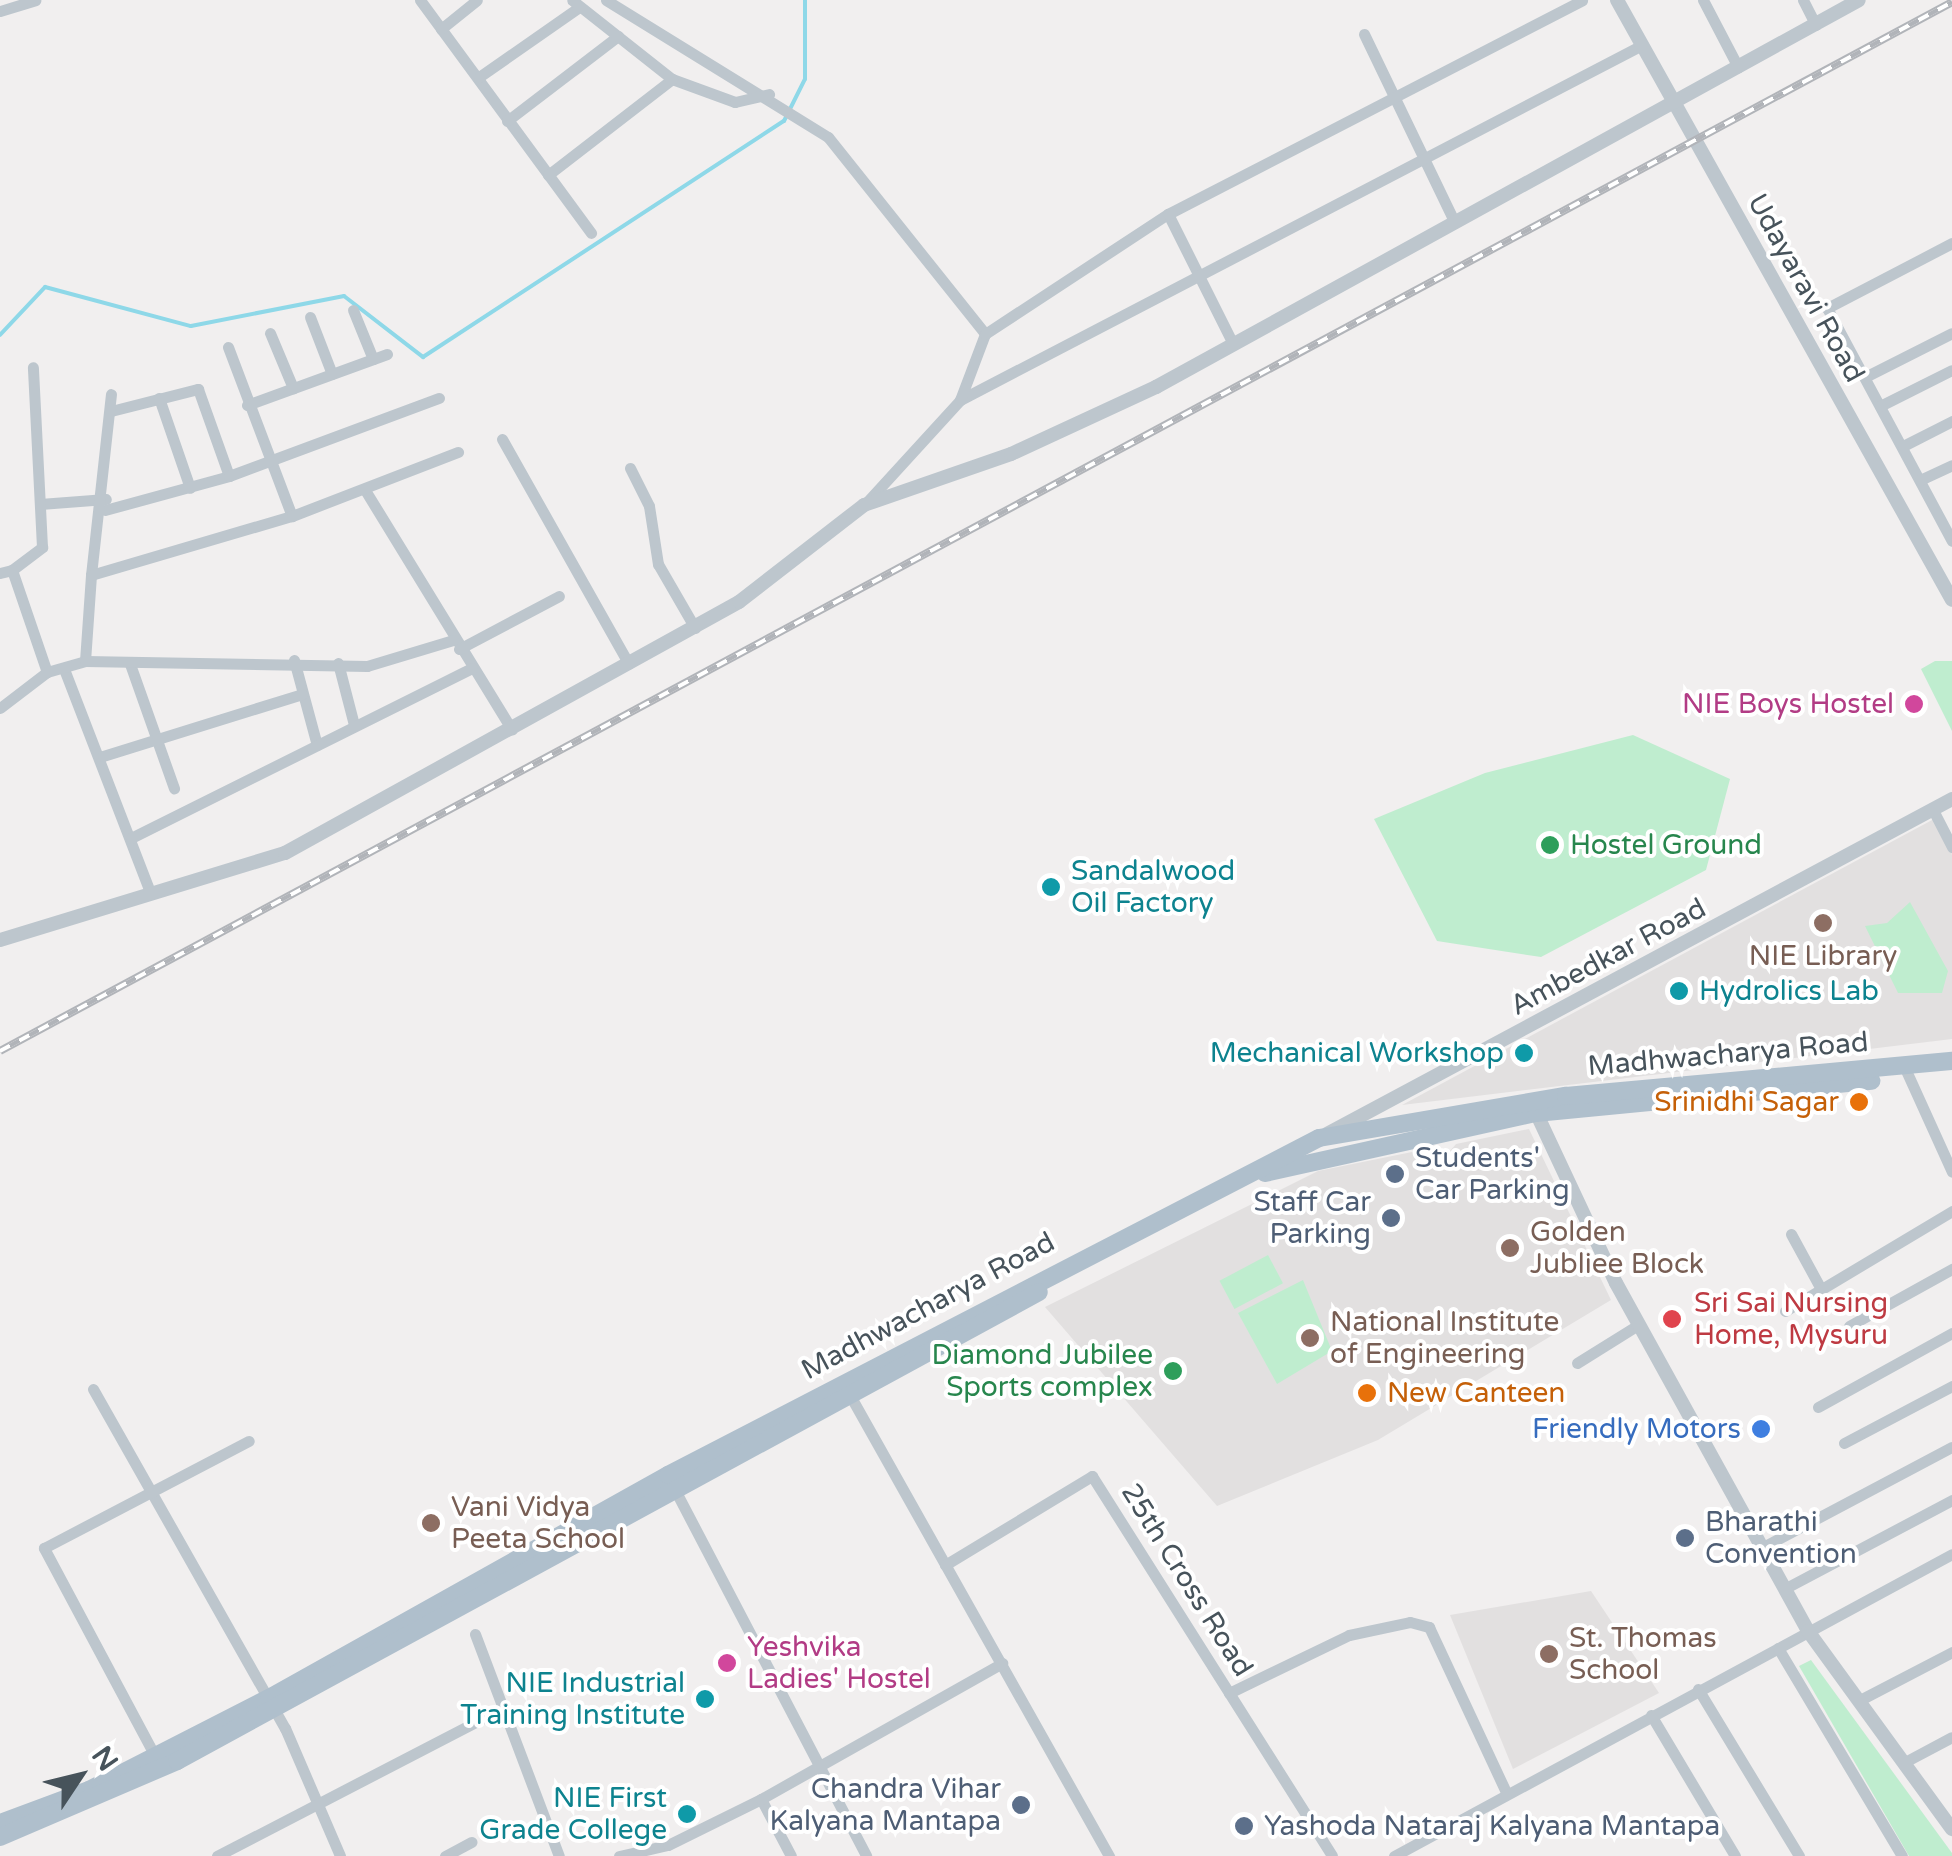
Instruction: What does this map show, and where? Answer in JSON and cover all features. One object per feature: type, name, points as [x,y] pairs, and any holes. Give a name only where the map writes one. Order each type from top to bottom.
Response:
[{"type":"main road","name":"Madhwacharya Road","points":[[1906,1071],[1952,1061]]},
{"type":"main road","points":[[1534,1107],[1906,1071],[1952,1074]]},
{"type":"main road","name":"Madhwacharya Road","points":[[0,1838],[103,1799],[671,1482],[1319,1138],[1534,1107]]},
{"type":"main road","name":"Madhwacharya Road","points":[[846,1388],[1292,1164],[1534,1107]]},
{"type":"main road","name":"Madhwacharya Road","points":[[0,1823],[272,1704]]},
{"type":"street","points":[[0,11],[35,0]]},
{"type":"street","points":[[420,0],[590,233]]},
{"type":"street","points":[[440,28],[477,0]]},
{"type":"street","points":[[606,0],[772,96],[801,118],[870,183],[985,334]]},
{"type":"street","points":[[960,400],[985,334],[1168,214],[1582,0]]},
{"type":"street","name":"Udayaravi Road","points":[[1618,0],[1640,46],[1952,600]]},
{"type":"street","points":[[1703,0],[1738,67]]},
{"type":"street","points":[[1803,0],[1816,25]]},
{"type":"street","points":[[864,506],[1010,454],[1233,344],[1858,0]]},
{"type":"street","points":[[479,78],[574,4],[672,79],[735,102],[772,96]]},
{"type":"street","points":[[1364,34],[1454,221]]},
{"type":"street","points":[[507,121],[618,36]]},
{"type":"street","points":[[0,940],[149,890],[285,853],[512,730],[695,628],[864,506],[960,400],[1640,46]]},
{"type":"street","points":[[548,175],[672,79]]},
{"type":"street","points":[[1168,214],[1233,344]]},
{"type":"street","points":[[1952,244],[1827,308],[1952,541]]},
{"type":"street","points":[[353,310],[372,360]]},
{"type":"street","points":[[310,317],[332,374]]},
{"type":"street","points":[[270,332],[292,388]]},
{"type":"street","points":[[1865,377],[1952,333]]},
{"type":"street","points":[[228,347],[292,516]]},
{"type":"street","points":[[247,405],[387,354]]},
{"type":"street","points":[[33,366],[40,553],[6,571],[47,672]]},
{"type":"street","points":[[1880,406],[1952,370]]},
{"type":"street","points":[[111,411],[198,389],[229,476]]},
{"type":"street","points":[[85,661],[91,576],[106,504],[111,394]]},
{"type":"street","points":[[158,398],[190,488]]},
{"type":"street","points":[[40,504],[106,504],[190,488],[439,398]]},
{"type":"street","points":[[1902,446],[1952,421]]},
{"type":"street","points":[[502,439],[629,664]]},
{"type":"street","points":[[91,576],[292,516],[458,452]]},
{"type":"street","points":[[1920,480],[1952,464]]},
{"type":"street","points":[[630,468],[649,506],[658,564],[695,628]]},
{"type":"street","points":[[365,490],[512,730]]},
{"type":"street","points":[[1940,516],[1952,510]]},
{"type":"street","points":[[0,688],[3,706],[47,672],[85,661],[130,664],[294,660],[387,665],[456,644],[559,596]]},
{"type":"street","points":[[294,660],[317,745]]},
{"type":"street","points":[[338,663],[354,725]]},
{"type":"street","points":[[130,664],[174,788]]},
{"type":"street","points":[[130,838],[472,668]]},
{"type":"street","points":[[64,669],[103,756],[149,890]]},
{"type":"street","points":[[103,756],[302,694]]},
{"type":"street","name":"Ambedkar Road","points":[[1292,1164],[1319,1138],[1952,799]]},
{"type":"street","points":[[1933,810],[1952,847]]},
{"type":"street","points":[[1906,1071],[1952,1172]]},
{"type":"street","points":[[1534,1107],[1638,1326],[1808,1631],[1903,1762],[1946,1811],[1952,1829]]},
{"type":"street","points":[[1785,1311],[1952,1211]]},
{"type":"street","points":[[1791,1234],[1821,1289]]},
{"type":"street","points":[[1850,1326],[1952,1269]]},
{"type":"street","points":[[1576,1364],[1638,1326]]},
{"type":"street","points":[[1818,1407],[1952,1333]]},
{"type":"street","points":[[1844,1443],[1952,1386]]},
{"type":"street","points":[[93,1388],[272,1704],[340,1856]]},
{"type":"street","points":[[846,1388],[1109,1856]]},
{"type":"street","points":[[155,1756],[44,1548],[249,1441]]},
{"type":"street","points":[[1760,1548],[1952,1446]]},
{"type":"street","name":"25th Cross Road","points":[[945,1566],[1092,1476],[1332,1856]]},
{"type":"street","points":[[671,1482],[866,1856]]},
{"type":"street","points":[[1784,1589],[1952,1500]]},
{"type":"street","points":[[1394,1856],[1952,1554]]},
{"type":"street","points":[[1229,1693],[1349,1635],[1410,1622],[1429,1627],[1506,1792]]},
{"type":"street","points":[[476,1634],[558,1856]]},
{"type":"street","points":[[1778,1648],[1902,1856]]},
{"type":"street","points":[[1858,1701],[1952,1652]]},
{"type":"street","points":[[619,1856],[668,1845],[760,1799],[1002,1663]]},
{"type":"street","points":[[1698,1689],[1799,1856]]},
{"type":"street","points":[[217,1856],[240,1850],[503,1708]]},
{"type":"street","points":[[1651,1714],[1735,1856]]},
{"type":"street","points":[[1903,1762],[1952,1737]]},
{"type":"street","points":[[760,1799],[791,1856]]},
{"type":"street","points":[[445,1856],[471,1842]]},
{"type":"street","points":[[659,1856],[668,1845]]},
{"type":"street","points":[[668,1845],[676,1856]]},
{"type":"shaded area","points":[[1934,819],[1952,855],[1952,1039],[1402,1105]]},
{"type":"shaded area","name":"National Institute of Engineering","points":[[1529,1129],[1611,1300],[1378,1440],[1217,1506],[1045,1307],[1318,1171],[1412,1152],[1438,1165],[1456,1144]]},
{"type":"shaded area","name":"St. Thomas School","points":[[1591,1591],[1659,1693],[1513,1769],[1450,1615]]},
{"type":"green space","points":[[1935,661],[1952,661],[1952,731],[1921,669]]},
{"type":"green space","name":"Hostel Ground","points":[[1633,735],[1730,779],[1706,870],[1541,957],[1437,941],[1374,819],[1485,773]]},
{"type":"green space","points":[[1910,902],[1948,971],[1942,993],[1898,993],[1865,926],[1887,923]]},
{"type":"green space","points":[[1268,1255],[1283,1283],[1234,1309],[1219,1281]]},
{"type":"green space","points":[[1303,1280],[1332,1351],[1277,1384],[1238,1313]]},
{"type":"green space","points":[[1811,1660],[1952,1856],[1909,1856],[1799,1666]]},
{"type":"waterway","points":[[0,335],[45,287],[191,326],[344,296],[423,357],[784,121],[805,79],[805,0]]},
{"type":"railway","points":[[0,1051],[1952,2]]},
{"type":"place","name":"NIE Boys Hostel","points":[[1914,704]]},
{"type":"place","name":"Hostel Ground","points":[[1550,845]]},
{"type":"place","name":"Sandalwood Oil Factory","points":[[1051,887]]},
{"type":"place","name":"NIE Library","points":[[1823,923]]},
{"type":"place","name":"Hydrolics Lab","points":[[1679,991]]},
{"type":"place","name":"Mechanical Workshop","points":[[1524,1053]]},
{"type":"place","name":"Srinidhi Sagar","points":[[1859,1102]]},
{"type":"place","name":"Students' Car Parking","points":[[1395,1174]]},
{"type":"place","name":"Staff Car Parking","points":[[1391,1218]]},
{"type":"place","name":"Golden Jubliee Block","points":[[1510,1248]]},
{"type":"place","name":"Sri Sai Nursing Home, Mysuru","points":[[1672,1319]]},
{"type":"place","name":"National Institute of Engineering","points":[[1310,1338]]},
{"type":"place","name":"Diamond Jubilee Sports complex","points":[[1173,1371]]},
{"type":"place","name":"New Canteen","points":[[1367,1393]]},
{"type":"place","name":"Friendly Motors","points":[[1761,1429]]},
{"type":"place","name":"Vani Vidya Peeta School","points":[[431,1523]]},
{"type":"place","name":"Bharathi Convention","points":[[1685,1538]]},
{"type":"place","name":"St. Thomas School","points":[[1549,1654]]},
{"type":"place","name":"Yeshvika Ladies' Hostel","points":[[727,1663]]},
{"type":"place","name":"NIE Industrial Training Institute","points":[[705,1699]]},
{"type":"place","name":"Chandra Vihar Kalyana Mantapa","points":[[1021,1805]]},
{"type":"place","name":"NIE First Grade College","points":[[687,1814]]},
{"type":"place","name":"Yashoda Nataraj Kalyana Mantapa","points":[[1244,1826]]}]
